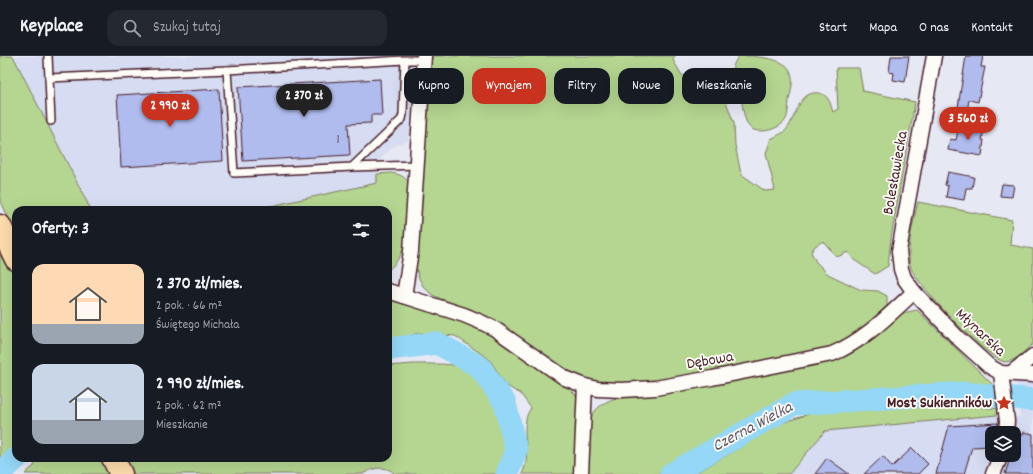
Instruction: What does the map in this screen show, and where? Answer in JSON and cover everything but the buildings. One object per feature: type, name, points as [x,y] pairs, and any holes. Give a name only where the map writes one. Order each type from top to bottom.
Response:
[{"type":"main road","points":[[0,226],[12,251]]},
{"type":"main road","points":[[115,462],[121,474]]},
{"type":"street","name":"Bolesławiecka","points":[[914,292],[904,278],[901,269],[899,251],[934,56]]},
{"type":"street","points":[[404,296],[411,250],[424,58]]},
{"type":"street","name":"Dębowa","points":[[392,292],[464,315],[483,323],[558,374],[585,386],[598,389],[622,390],[656,388],[832,354],[844,349],[865,336],[914,292]]},
{"type":"street","name":"Młynarska","points":[[914,292],[982,361],[1004,377],[1033,375]]},
{"type":"street","points":[[1006,426],[1004,377],[1033,356]]},
{"type":"street","points":[[581,474],[585,386]]},
{"type":"street","points":[[993,474],[998,462]]},
{"type":"lane","points":[[48,56],[51,121]]},
{"type":"lane","points":[[49,78],[227,70],[424,58]]},
{"type":"lane","points":[[352,167],[402,119],[405,60]]},
{"type":"lane","points":[[227,70],[234,173],[417,165]]},
{"type":"shaded area","points":[[13,56],[414,56],[413,68],[404,68],[404,104],[411,104],[409,140],[392,147],[377,163],[377,183],[271,206],[89,206]]},
{"type":"shaded area","points":[[1033,373],[1033,474],[789,474],[825,431],[994,415],[1020,417],[1016,375]]},
{"type":"green space","points":[[0,56],[13,56],[89,206],[12,206],[12,225],[0,200]]},
{"type":"green space","points":[[432,56],[675,56],[673,60],[682,75],[682,104],[727,104],[734,123],[735,145],[741,174],[765,191],[775,190],[766,153],[771,139],[787,129],[802,100],[812,93],[819,93],[825,96],[829,100],[833,112],[838,109],[836,68],[859,68],[863,91],[915,102],[891,238],[888,266],[875,274],[854,260],[848,252],[837,257],[823,241],[815,246],[811,252],[816,262],[828,274],[861,290],[878,291],[887,296],[887,306],[862,330],[840,345],[747,365],[637,384],[593,383],[574,374],[504,327],[471,309],[431,294],[423,286],[418,276],[416,265],[428,104],[464,104],[464,68],[431,68]]},
{"type":"green space","points":[[739,56],[769,58],[783,64],[788,68],[792,76],[792,86],[787,115],[785,121],[780,126],[770,130],[760,131],[751,128],[748,125],[742,104],[766,104],[766,68],[733,68]]},
{"type":"green space","points":[[377,174],[396,174],[401,176],[409,183],[405,243],[399,258],[392,266],[392,206],[271,206],[377,183]]},
{"type":"green space","points":[[918,202],[1012,220],[1010,245],[1033,249],[1033,344],[1016,358],[1005,362],[984,349],[954,321],[916,277],[911,268],[909,252]]},
{"type":"green space","points":[[0,244],[12,269],[12,451],[0,462]]},
{"type":"green space","points":[[392,301],[429,310],[476,327],[494,337],[569,388],[578,400],[577,474],[522,474],[527,453],[525,434],[526,418],[531,408],[520,393],[506,385],[489,359],[455,336],[419,333],[392,341]]},
{"type":"green space","points":[[917,310],[992,384],[986,388],[944,387],[868,391],[787,399],[765,408],[734,430],[660,474],[586,474],[590,418],[595,411],[606,402],[620,397],[643,396],[832,360],[852,352],[867,342],[896,316]]},
{"type":"green space","points":[[413,364],[455,365],[465,368],[477,378],[488,392],[505,429],[505,449],[498,474],[395,474],[388,469],[380,468],[363,474],[129,474],[124,462],[392,462],[392,366]]},
{"type":"green space","points":[[968,405],[998,409],[997,415],[825,431],[789,474],[694,474],[782,423],[824,409],[876,406]]},
{"type":"green space","points":[[36,462],[104,462],[110,474],[25,474],[34,466]]},
{"type":"waterway","name":"Czerna Wielka","points":[[392,349],[437,343],[480,367],[505,403],[516,450],[507,474]]},
{"type":"waterway","name":"Czerna Wielka","points":[[671,474],[794,404],[965,393],[1033,400]]},
{"type":"waterway","name":"Czerna Wielka","points":[[0,473],[12,462]]},
{"type":"place","name":"Most Sukienników","points":[[1004,403]]}]
